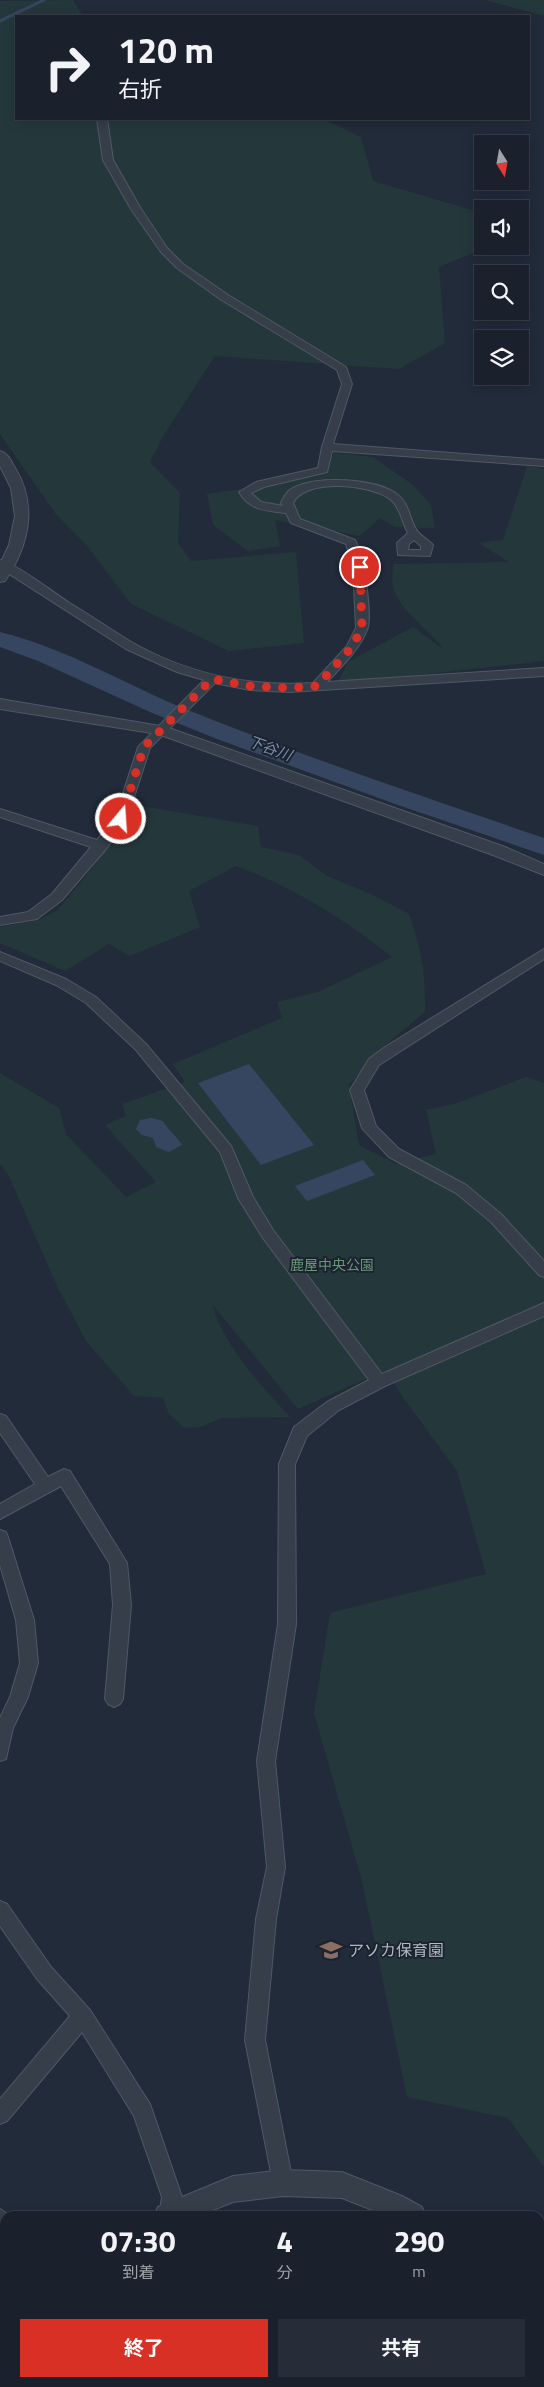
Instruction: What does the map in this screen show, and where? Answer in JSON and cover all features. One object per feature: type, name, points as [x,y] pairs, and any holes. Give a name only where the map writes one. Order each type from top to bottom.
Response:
[{"type":"street","points":[[102,120],[108,160],[136,209],[164,250],[180,266],[224,297],[333,362],[342,370],[347,384],[327,447],[322,470],[260,484],[245,492],[248,499],[254,504],[289,510]]},
{"type":"street","points":[[327,447],[544,463]]},
{"type":"street","points":[[0,455],[17,481],[24,510],[18,539],[2,569],[130,646],[181,669],[212,679],[250,686],[289,688],[544,672]]},
{"type":"street","points":[[317,686],[352,647],[362,628],[360,567],[351,542],[300,525],[295,521],[286,503],[291,494],[299,489],[318,484],[364,486],[392,495],[403,508],[414,534]]},
{"type":"street","points":[[0,921],[32,916],[57,897],[102,846],[121,819],[144,747],[212,679]]},
{"type":"street","points":[[0,704],[165,726],[499,850],[544,870]]},
{"type":"street","points":[[0,813],[102,846]]},
{"type":"street","points":[[544,953],[390,1050],[374,1062],[357,1090],[369,1128],[394,1153],[461,1189],[496,1218],[544,1271]]},
{"type":"street","points":[[0,956],[61,982],[91,1000],[141,1047],[226,1150],[246,1198],[268,1234],[379,1382]]},
{"type":"street","points":[[283,2183],[255,2040],[266,1919],[276,1867],[266,1762],[287,1624],[288,1464],[300,1432],[333,1406],[379,1382],[544,1309]]},
{"type":"street","points":[[0,1420],[45,1486]]},
{"type":"street","points":[[0,1512],[64,1476],[118,1563],[122,1605],[114,1699]]},
{"type":"street","points":[[0,1537],[26,1620],[29,1663],[19,1696],[2,1725],[0,1753]]},
{"type":"street","points":[[0,1910],[44,1973],[83,2016],[143,2111],[172,2196],[169,2211]]},
{"type":"street","points":[[0,2114],[83,2016]]},
{"type":"street","points":[[180,2211],[233,2189],[283,2183],[342,2185],[404,2211]]},
{"type":"green space","points":[[73,0],[82,15],[15,15],[15,120],[325,120],[361,137],[373,181],[474,211],[474,252],[439,267],[445,343],[399,369],[215,356],[165,433],[150,462],[180,493],[178,543],[191,561],[296,552],[304,643],[229,651],[131,604],[88,547],[55,513],[0,434],[0,1]]},
{"type":"green space","points":[[485,0],[544,0],[544,16]]},
{"type":"green space","points":[[335,453],[373,457],[413,485],[431,505],[435,528],[395,527],[380,518],[360,536],[275,520],[280,546],[248,551],[213,525],[207,494],[264,486],[322,470]]},
{"type":"green space","points":[[527,466],[544,469],[544,661],[337,684],[348,662],[413,627],[443,649],[400,602],[394,591],[392,578],[394,564],[509,562],[479,543],[503,540]]},
{"type":"green space","name":"鹿屋中央公園","points":[[136,805],[258,826],[261,847],[299,855],[327,876],[373,895],[409,914],[422,962],[425,986],[425,1012],[378,1051],[349,1085],[359,1145],[396,1164],[436,1154],[426,1110],[457,1103],[526,1077],[544,1083],[544,2167],[508,2118],[407,2097],[362,1881],[314,1713],[330,1613],[486,1574],[457,1471],[404,1399],[386,1370],[298,1409],[212,1304],[225,1335],[234,1350],[255,1378],[290,1417],[222,1418],[200,1427],[184,1428],[169,1414],[163,1398],[134,1396],[86,1341],[57,1286],[8,1174],[0,1164],[0,1073],[59,1108],[66,1134],[126,1197],[156,1182],[105,1125],[126,1116],[122,1104],[185,1082],[173,1064],[282,1018],[277,1002],[318,992],[392,957],[356,930],[317,905],[277,883],[236,866],[189,891],[200,927],[130,956],[109,944],[65,971],[0,943],[0,927],[39,920],[58,910],[95,865]]},
{"type":"water","points":[[249,1064],[314,1145],[261,1165],[198,1083]]},
{"type":"water","points":[[151,1118],[163,1121],[182,1145],[169,1152],[156,1147],[153,1138],[142,1135],[136,1129],[140,1120]]},
{"type":"water","points":[[363,1160],[375,1175],[307,1201],[295,1186]]},
{"type":"waterway","points":[[0,21],[44,0]]},
{"type":"waterway","name":"下谷川","points":[[0,639],[69,665],[181,716],[362,783],[544,847]]},
{"type":"place","name":"アソカ保育園","points":[[331,1950]]},
{"type":"route","points":[[121,819],[144,747],[212,679],[250,686],[289,688],[317,686],[327,676],[352,647],[362,628],[360,567]]}]
